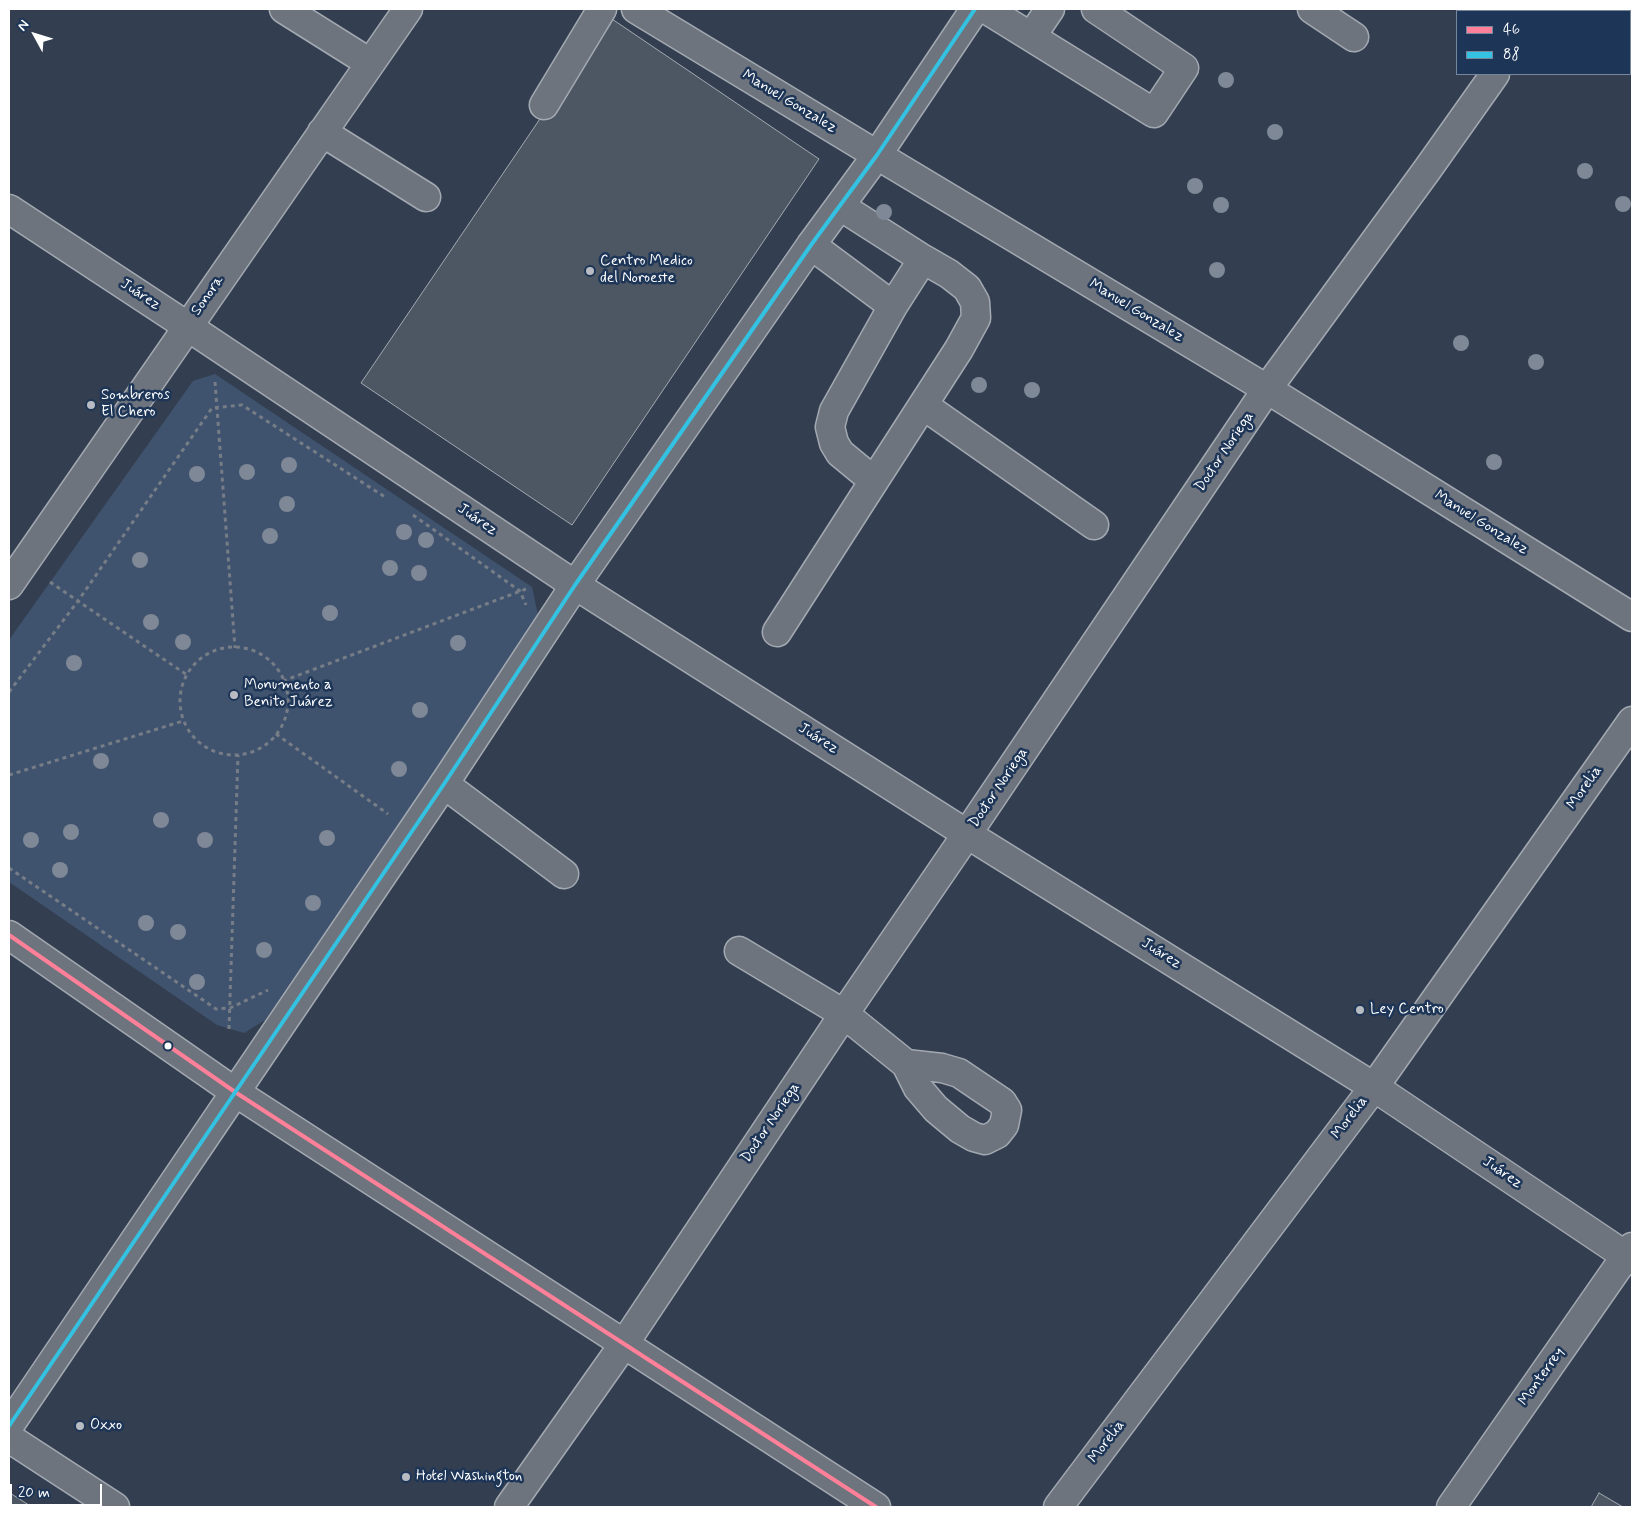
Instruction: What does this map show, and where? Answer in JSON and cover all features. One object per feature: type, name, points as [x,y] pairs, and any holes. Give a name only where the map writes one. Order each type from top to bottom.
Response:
[{"type":"street","points":[[284,9],[370,63]]},
{"type":"street","name":"Sonora","points":[[9,585],[408,9]]},
{"type":"street","points":[[544,105],[602,9]]},
{"type":"street","name":"Manuel Gonzalez","points":[[636,9],[1267,389],[1632,617]]},
{"type":"street","points":[[9,1426],[444,784],[575,585],[811,245],[876,155],[975,9]]},
{"type":"street","points":[[986,9],[1154,113],[1184,68],[1096,9]]},
{"type":"street","points":[[1031,37],[1050,9]]},
{"type":"street","points":[[1312,9],[1354,37]]},
{"type":"street","name":"Doctor Noriega","points":[[510,1507],[624,1344],[844,1014],[1267,389],[1494,75]]},
{"type":"street","points":[[322,132],[426,197]]},
{"type":"street","points":[[776,632],[959,349],[976,318],[975,302],[967,288],[949,274],[923,260],[840,206]]},
{"type":"street","name":"Juárez","points":[[9,209],[575,585],[967,834],[1374,1087],[1630,1254]]},
{"type":"street","points":[[811,245],[893,306]]},
{"type":"street","points":[[874,482],[840,453],[834,443],[830,427],[834,411],[893,306],[923,260]]},
{"type":"street","points":[[923,405],[1094,525]]},
{"type":"street","name":"Morelia","points":[[1058,1507],[1374,1087],[1632,721]]},
{"type":"street","points":[[444,784],[564,874]]},
{"type":"street","points":[[9,935],[236,1092],[876,1507]]},
{"type":"street","points":[[738,951],[844,1014],[906,1064]]},
{"type":"street","name":"Monterrey","points":[[1451,1507],[1630,1254]]},
{"type":"street","points":[[9,1438],[115,1507]]},
{"type":"path","points":[[215,374],[235,648]]},
{"type":"path","points":[[9,692],[78,601],[212,408],[242,405],[393,502]]},
{"type":"path","points":[[410,513],[520,591],[528,608]]},
{"type":"path","points":[[50,582],[187,675]]},
{"type":"path","points":[[283,680],[532,587]]},
{"type":"path","points":[[235,648],[250,650],[264,657],[275,667],[283,680],[287,694],[284,722],[276,734],[266,745],[253,752],[238,755],[221,754],[205,747],[192,736],[183,721],[180,706],[181,690],[187,675],[195,664],[207,654],[220,649],[235,648]]},
{"type":"path","points":[[9,775],[183,721]]},
{"type":"path","points":[[276,734],[394,818]]},
{"type":"path","points":[[229,1029],[238,755]]},
{"type":"path","points":[[382,821],[387,813]]},
{"type":"path","points":[[9,868],[216,1009],[230,1008],[268,990],[273,982]]},
{"type":"shaded area","points":[[215,374],[532,587],[538,615],[531,635],[265,1020],[244,1033],[217,1025],[9,882],[9,640],[193,381]]},
{"type":"building","name":"Centro Medico del Noroeste","points":[[609,17],[819,159],[572,525],[361,383]]},
{"type":"building","points":[[10,1493],[32,1507],[9,1507]]},
{"type":"building","points":[[1599,1493],[1623,1507],[1591,1507]]},
{"type":"transit line","name":"88","points":[[9,1426],[444,784],[575,585],[811,245],[877,155],[975,9]]},
{"type":"transit line","name":"46","points":[[9,935],[235,1092],[876,1507]]},
{"type":"place","name":"Centro Medico del Noroeste","points":[[590,271]]},
{"type":"place","name":"Sombreros El Chero","points":[[91,405]]},
{"type":"place","name":"Monumento a Benito Juárez","points":[[234,695]]},
{"type":"place","name":"Ley Centro","points":[[1360,1010]]},
{"type":"place","name":"Oxxo","points":[[80,1426]]},
{"type":"place","name":"Hotel Washington","points":[[406,1477]]}]
